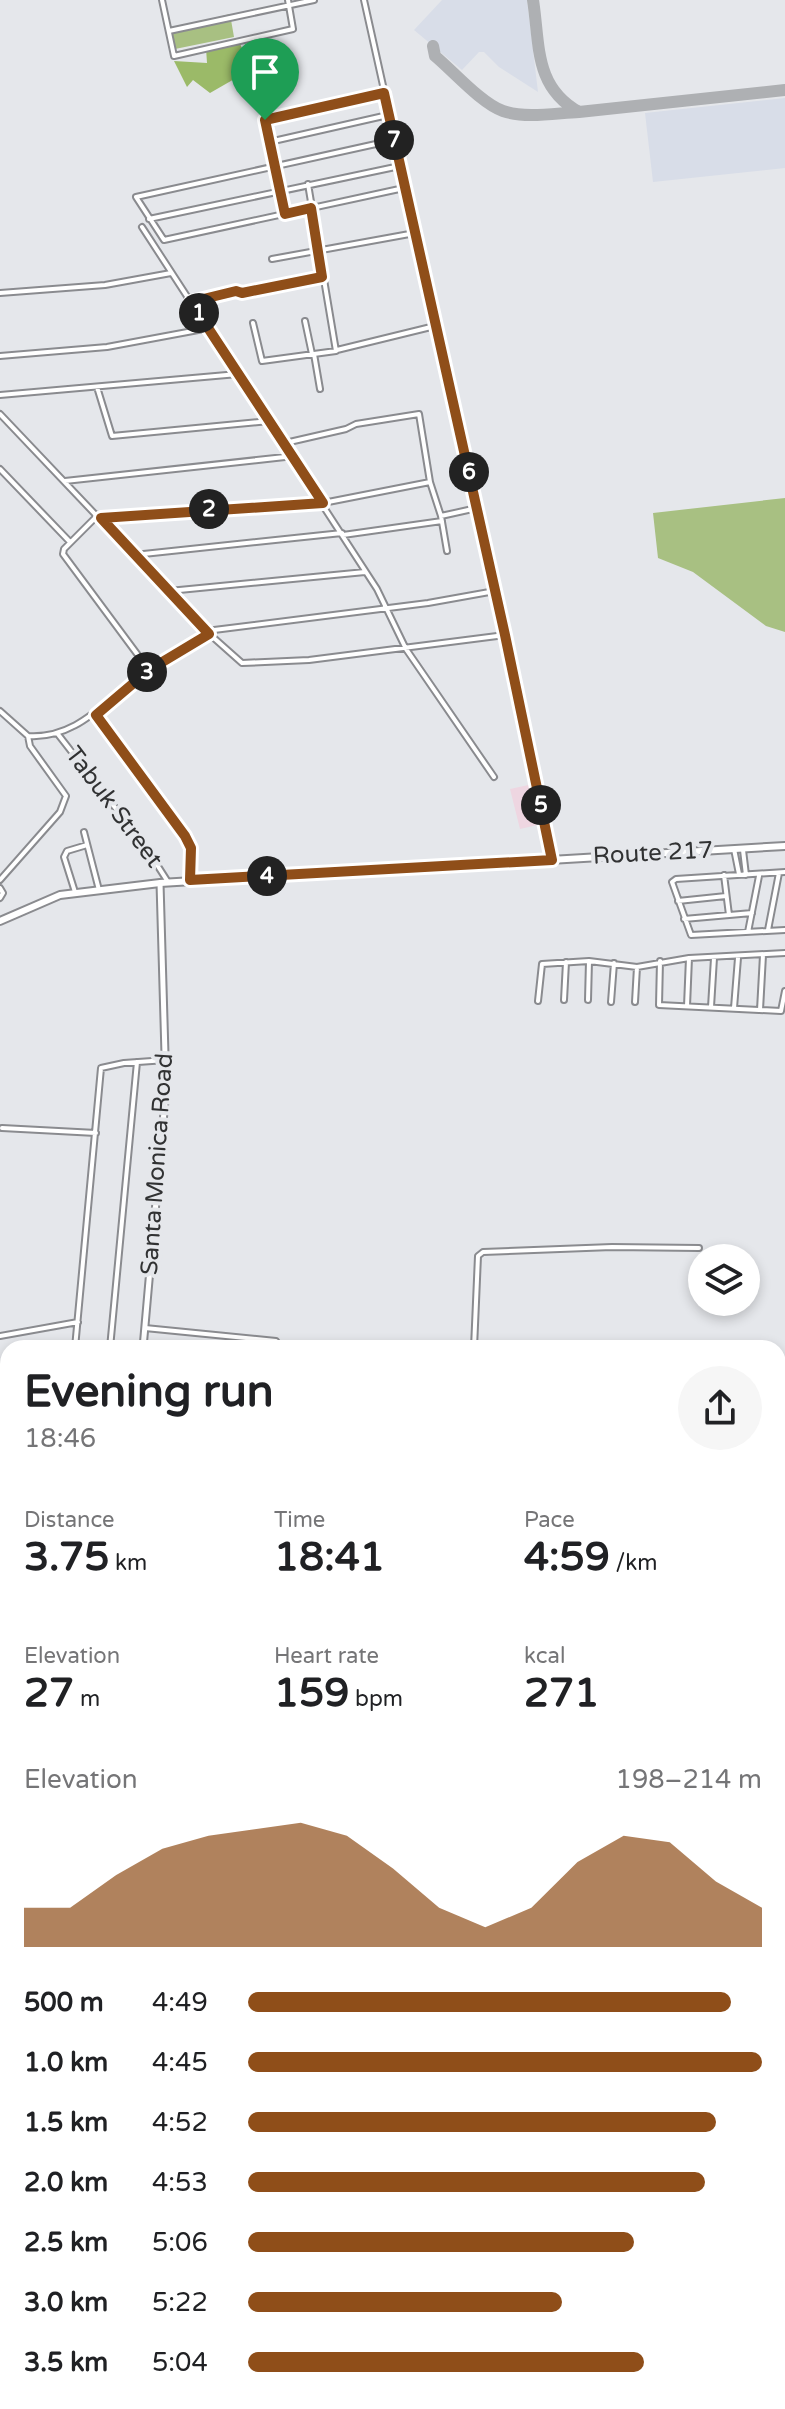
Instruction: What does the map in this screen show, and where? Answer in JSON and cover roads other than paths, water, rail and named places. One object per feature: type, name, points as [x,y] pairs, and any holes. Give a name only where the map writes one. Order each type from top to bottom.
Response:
[{"type":"main road","name":"Route 217","points":[[1,919],[44,900],[75,892],[164,882],[785,846]]},
{"type":"street","points":[[162,0],[174,56],[293,29],[288,2]]},
{"type":"street","points":[[169,31],[288,2],[314,0]]},
{"type":"street","points":[[364,0],[552,860]]},
{"type":"street","points":[[285,214],[265,120],[384,93]]},
{"type":"street","points":[[269,142],[389,115]]},
{"type":"street","points":[[394,140],[136,197],[164,240],[405,187]]},
{"type":"street","points":[[149,219],[400,166]]},
{"type":"street","points":[[308,184],[336,351]]},
{"type":"street","points":[[142,227],[343,534],[406,649],[494,777]]},
{"type":"street","points":[[272,259],[415,233]]},
{"type":"street","points":[[0,293],[105,285],[171,273]]},
{"type":"street","points":[[191,302],[322,277]]},
{"type":"street","points":[[305,321],[320,389]]},
{"type":"street","points":[[253,323],[262,361],[336,351],[435,326]]},
{"type":"street","points":[[0,356],[107,347],[209,328]]},
{"type":"street","points":[[0,395],[238,374]]},
{"type":"street","points":[[97,387],[112,436],[271,421]]},
{"type":"street","points":[[0,414],[168,591],[242,663],[309,660],[505,635]]},
{"type":"street","points":[[285,443],[356,424],[419,414],[430,482],[447,551]]},
{"type":"street","points":[[65,481],[294,456]]},
{"type":"street","points":[[0,469],[70,542]]},
{"type":"street","points":[[149,670],[63,554],[70,542],[99,517],[323,503],[430,482]]},
{"type":"street","points":[[134,555],[343,534],[441,518],[477,508]]},
{"type":"street","points":[[168,591],[365,572]]},
{"type":"street","points":[[28,736],[57,733],[96,715],[149,670],[208,632],[495,591]]},
{"type":"street","points":[[0,711],[28,736],[30,746],[63,791],[65,801],[60,812],[0,880]]},
{"type":"street","points":[[96,715],[185,836],[191,848],[190,880]]},
{"type":"street","name":"Tabuk Street","points":[[57,733],[152,855],[164,882]]},
{"type":"street","points":[[84,832],[99,890]]},
{"type":"street","points":[[75,892],[64,857],[67,851],[87,845]]},
{"type":"street","points":[[738,848],[743,875]]},
{"type":"street","points":[[768,930],[782,872],[673,881],[684,919],[693,936],[785,930]]},
{"type":"street","points":[[748,932],[759,874]]},
{"type":"street","points":[[724,875],[729,915]]},
{"type":"street","name":"Santa Monica Road","points":[[144,1340],[160,1178],[166,1060],[164,882]]},
{"type":"street","points":[[0,888],[3,893],[0,898]]},
{"type":"street","points":[[678,901],[726,896]]},
{"type":"street","points":[[684,919],[752,913]]},
{"type":"street","points":[[538,1001],[542,964],[589,961],[637,967],[689,958],[785,953]]},
{"type":"street","points":[[760,1010],[763,955]]},
{"type":"street","points":[[734,1008],[738,957]]},
{"type":"street","points":[[687,1006],[689,958]]},
{"type":"street","points":[[711,1007],[714,958]]},
{"type":"street","points":[[588,1000],[589,961]]},
{"type":"street","points":[[660,961],[659,1005],[781,1011],[785,991]]},
{"type":"street","points":[[564,1000],[566,962]]},
{"type":"street","points":[[611,1002],[614,963]]},
{"type":"street","points":[[635,1002],[637,967]]},
{"type":"street","points":[[76,1340],[101,1068],[166,1060]]},
{"type":"street","points":[[111,1340],[137,1062]]},
{"type":"street","points":[[2,1128],[96,1133]]},
{"type":"street","points":[[474,1340],[478,1256],[483,1252],[612,1247],[688,1248]]},
{"type":"street","points":[[0,1336],[78,1322]]},
{"type":"street","points":[[145,1328],[266,1340]]}]
